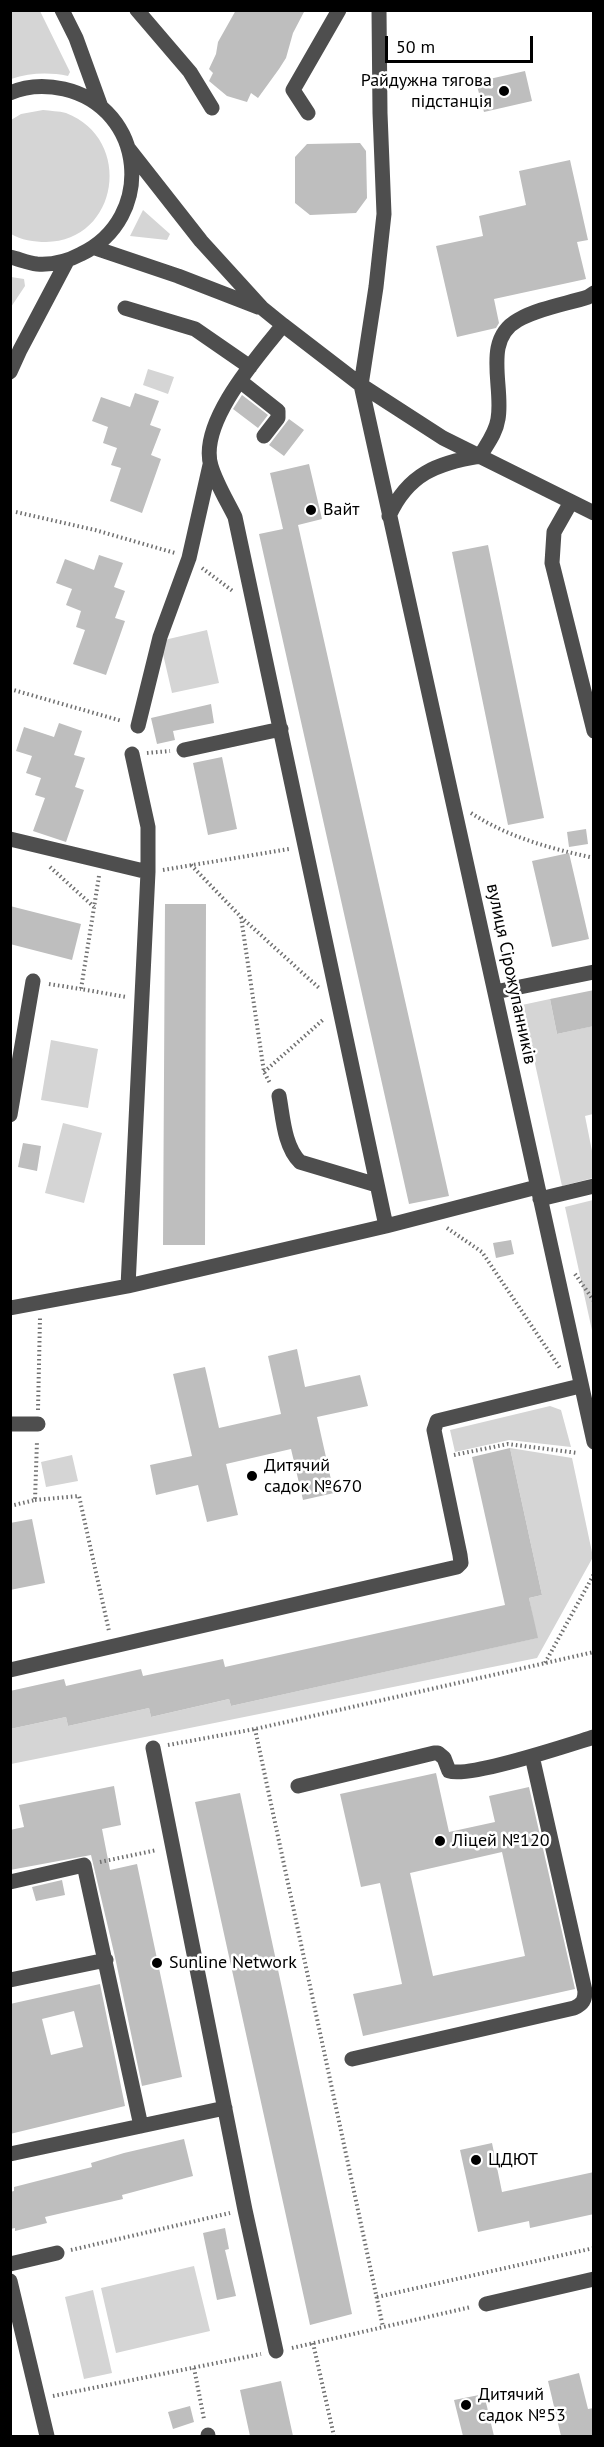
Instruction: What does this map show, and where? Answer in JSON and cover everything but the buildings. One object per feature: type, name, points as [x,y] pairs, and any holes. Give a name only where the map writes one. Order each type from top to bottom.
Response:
[{"type":"street","points":[[62,10],[76,38],[101,107]]},
{"type":"street","points":[[138,10],[190,72],[212,108]]},
{"type":"street","points":[[308,113],[293,90],[339,10]]},
{"type":"street","points":[[361,385],[376,287],[384,214],[379,10]]},
{"type":"street","points":[[10,93],[20,88],[49,86],[76,92],[101,107],[118,126],[128,148],[201,241],[262,308],[361,385],[443,438],[594,513]]},
{"type":"street","points":[[10,257],[37,264],[67,261],[95,248],[111,233],[123,214],[131,193],[132,170],[128,148]]},
{"type":"street","points":[[95,248],[262,308]]},
{"type":"street","points":[[10,372],[67,261]]},
{"type":"street","points":[[389,516],[396,500],[407,487],[430,469],[445,463],[480,456],[495,430],[499,417],[497,350],[505,329],[518,320],[594,293]]},
{"type":"street","points":[[125,308],[195,329],[250,367]]},
{"type":"street","points":[[138,726],[160,637],[189,558],[210,465],[211,437],[220,411],[250,367],[283,325]]},
{"type":"street","points":[[240,381],[278,411],[278,418],[264,436]]},
{"type":"street","name":"вулиця Сірожупанників","points":[[361,385],[594,1442]]},
{"type":"street","points":[[210,465],[234,517],[387,1226]]},
{"type":"street","points":[[571,502],[554,532],[552,563],[594,731]]},
{"type":"street","points":[[184,750],[280,729]]},
{"type":"street","points":[[128,1286],[148,872],[148,827],[132,754]]},
{"type":"street","points":[[10,839],[148,872]]},
{"type":"street","points":[[495,992],[594,972]]},
{"type":"street","points":[[10,1115],[33,981]]},
{"type":"street","points":[[279,1096],[290,1146],[294,1156],[300,1162],[377,1185]]},
{"type":"street","points":[[10,1308],[128,1286],[539,1193],[594,1186]]},
{"type":"street","points":[[10,1670],[457,1567],[461,1563],[460,1555],[434,1430],[437,1421],[441,1418],[580,1386]]},
{"type":"street","points":[[10,1424],[38,1424]]},
{"type":"street","points":[[298,1785],[434,1753],[442,1755],[449,1771],[454,1773],[532,1756],[594,1737]]},
{"type":"street","points":[[153,1748],[276,2351]]},
{"type":"street","points":[[352,2060],[574,2008],[581,2005],[585,1999],[532,1756]]},
{"type":"street","points":[[10,1882],[84,1865],[141,2126]]},
{"type":"street","points":[[10,1980],[106,1960]]},
{"type":"street","points":[[10,2154],[225,2108]]},
{"type":"street","points":[[10,2264],[57,2253]]},
{"type":"street","points":[[486,2304],[594,2279]]},
{"type":"street","points":[[10,2280],[47,2436]]},
{"type":"path","points":[[16,512],[95,530],[189,558],[254,608]]},
{"type":"path","points":[[10,689],[138,726]]},
{"type":"path","points":[[464,808],[497,829],[542,846],[594,858]]},
{"type":"path","points":[[148,872],[305,846]]},
{"type":"path","points":[[81,989],[101,861]]},
{"type":"path","points":[[46,863],[94,907]]},
{"type":"path","points":[[191,865],[241,917],[339,1006],[264,1072]]},
{"type":"path","points":[[241,917],[264,1072],[279,1096]]},
{"type":"path","points":[[33,981],[141,1000]]},
{"type":"path","points":[[430,1216],[482,1252],[560,1368]]},
{"type":"path","points":[[574,1273],[594,1301]]},
{"type":"path","points":[[35,1500],[41,1302]]},
{"type":"path","points":[[440,1458],[508,1444],[578,1453]]},
{"type":"path","points":[[10,1506],[35,1500],[78,1496],[112,1647]]},
{"type":"path","points":[[544,1663],[594,1574]]},
{"type":"path","points":[[153,1748],[255,1729],[594,1652]]},
{"type":"path","points":[[255,1729],[383,2327]]},
{"type":"path","points":[[84,1865],[173,1847]]},
{"type":"path","points":[[57,2253],[246,2210]]},
{"type":"path","points":[[377,2297],[594,2248]]},
{"type":"path","points":[[313,2343],[334,2436]]},
{"type":"path","points":[[194,2368],[208,2436]]},
{"type":"shaded area","points":[[11,10],[40,11],[70,72],[68,76],[39,74],[11,79]]},
{"type":"shaded area","points":[[43,110],[66,113],[88,126],[102,144],[109,165],[109,187],[102,208],[89,225],[71,237],[37,242],[11,234],[11,120],[21,114]]},
{"type":"shaded area","points":[[143,210],[170,234],[167,240],[130,236]]},
{"type":"shaded area","points":[[11,277],[24,279],[25,286],[11,307]]},
{"type":"shaded area","points":[[148,369],[174,377],[168,394],[143,385]]},
{"type":"shaded area","points":[[207,630],[219,683],[172,693],[160,641]]},
{"type":"shaded area","points":[[550,999],[557,1034],[593,1026],[593,1114],[585,1116],[593,1156],[593,1178],[562,1186],[522,1005]]},
{"type":"shaded area","points":[[51,1040],[98,1049],[88,1108],[41,1100]]},
{"type":"shaded area","points":[[63,1123],[102,1133],[84,1203],[45,1193]]},
{"type":"shaded area","points":[[593,1200],[594,1335],[565,1207]]},
{"type":"shaded area","points":[[550,1406],[561,1410],[571,1447],[509,1440],[455,1452],[450,1430]]},
{"type":"shaded area","points":[[510,1448],[572,1458],[593,1557],[537,1658],[11,1764],[10,1729],[66,1717],[68,1726],[149,1708],[151,1717],[229,1699],[231,1706],[537,1638],[529,1598],[542,1595]]},
{"type":"shaded area","points":[[72,1455],[78,1481],[46,1487],[41,1462]]},
{"type":"shaded area","points":[[194,2266],[210,2331],[116,2353],[101,2288]]},
{"type":"shaded area","points":[[93,2290],[112,2373],[84,2379],[65,2297]]},
{"type":"place","name":"Райдужна тягова пiдстанцiя","points":[[504,91]]},
{"type":"place","name":"Вайт","points":[[311,510]]},
{"type":"place","name":"Дитячий садок №670","points":[[252,1476]]},
{"type":"place","name":"Ліцей №120","points":[[440,1841]]},
{"type":"place","name":"Sunline Network","points":[[157,1963]]},
{"type":"place","name":"ЦДЮТ","points":[[476,2160]]},
{"type":"place","name":"Дитячий садок №53","points":[[466,2405]]}]
